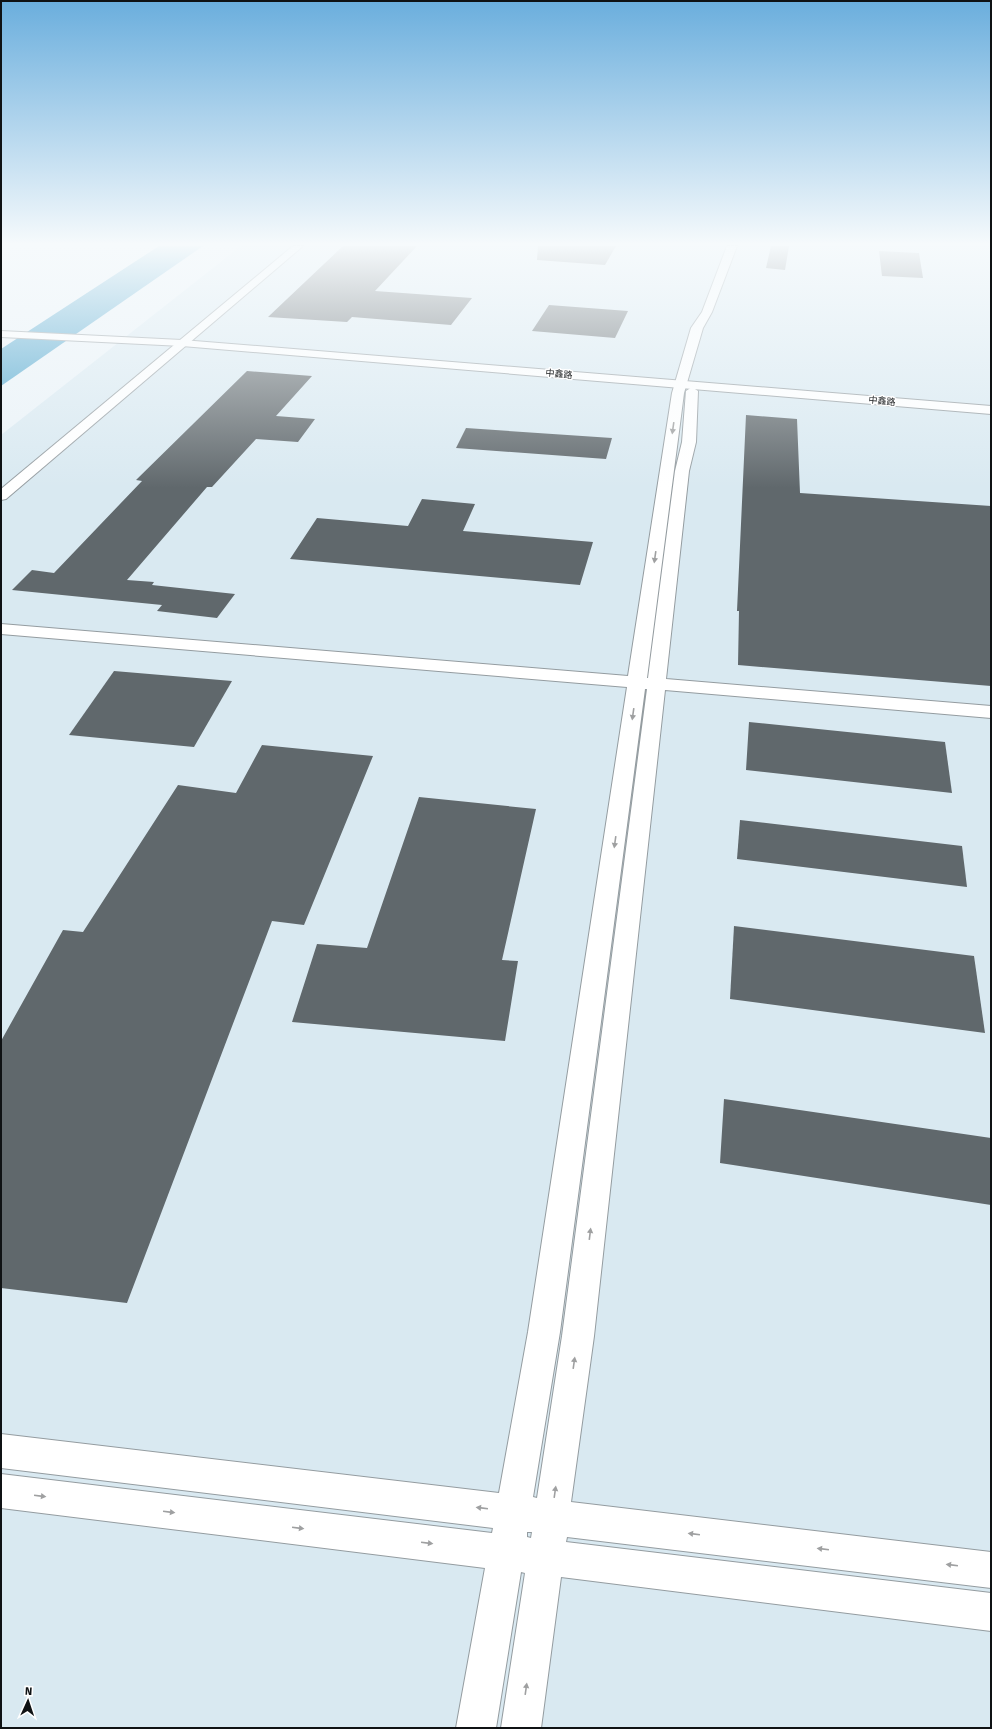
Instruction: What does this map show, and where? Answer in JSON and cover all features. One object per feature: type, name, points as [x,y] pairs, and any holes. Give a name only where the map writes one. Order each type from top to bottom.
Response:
[{"type":"street","points":[[7,327],[56,332]]},
{"type":"street","points":[[1,496],[202,327]]},
{"type":"street","points":[[476,1728],[544,1332],[682,471],[689,442],[691,394],[688,381],[698,327]]},
{"type":"street","points":[[688,381],[702,355],[712,327]]},
{"type":"street","points":[[1,334],[39,336],[56,332]]},
{"type":"street","name":"中鑫路","points":[[56,332],[186,340],[688,381],[991,410]]},
{"type":"street","name":"中鑫路","points":[[688,381],[991,401]]},
{"type":"street","points":[[1,629],[991,712]]},
{"type":"street","points":[[521,1728],[579,1328],[648,683]]},
{"type":"street","points":[[1,1451],[991,1570]]},
{"type":"street","points":[[1,1491],[991,1612]]},
{"type":"shaded area","points":[[139,327],[991,327],[991,1728],[1,1728],[1,435]]},
{"type":"water","points":[[35,327],[87,327],[1,386],[1,349]]},
{"type":"building","points":[[535,327],[620,327],[615,338],[532,331]]},
{"type":"building","points":[[247,371],[312,376],[276,416],[315,419],[298,442],[256,439],[212,487],[207,487],[127,580],[154,582],[152,585],[235,594],[217,618],[157,611],[162,605],[12,590],[32,570],[54,573],[142,481],[136,480]]},
{"type":"building","points":[[746,415],[797,419],[800,493],[991,506],[991,686],[738,665],[739,611],[737,611]]},
{"type":"building","points":[[466,428],[612,438],[606,459],[456,448]]},
{"type":"building","points":[[422,499],[475,504],[463,531],[593,542],[580,585],[290,559],[317,518],[408,526]]},
{"type":"building","points":[[114,671],[232,681],[194,747],[69,735]]},
{"type":"building","points":[[749,722],[945,742],[952,793],[746,770]]},
{"type":"building","points":[[262,745],[373,756],[304,925],[272,921],[127,1303],[1,1288],[1,1041],[63,930],[83,932],[178,785],[236,793]]},
{"type":"building","points":[[419,797],[536,809],[502,960],[518,961],[505,1041],[292,1022],[317,944],[367,948]]},
{"type":"building","points":[[740,820],[962,846],[967,887],[737,859]]},
{"type":"building","points":[[734,926],[974,956],[985,1033],[730,999]]},
{"type":"building","points":[[724,1099],[991,1138],[991,1205],[720,1163]]}]
